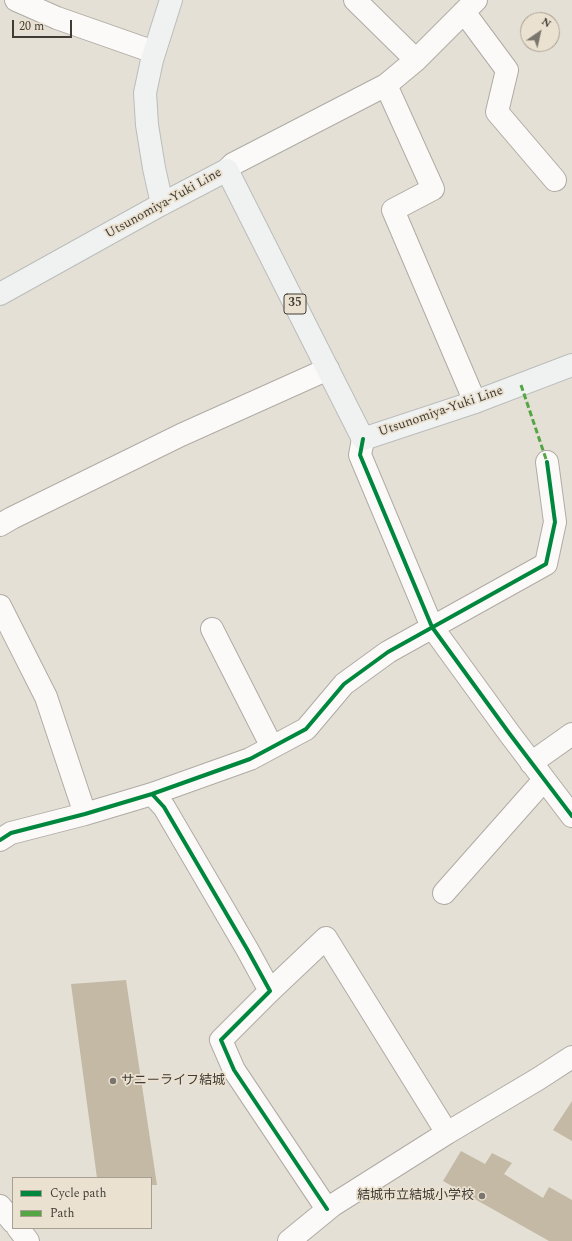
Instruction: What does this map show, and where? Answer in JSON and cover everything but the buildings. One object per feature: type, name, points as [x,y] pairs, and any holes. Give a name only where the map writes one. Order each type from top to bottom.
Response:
[{"type":"main road","points":[[162,204],[147,125],[146,93],[154,52],[170,0]]},
{"type":"main road","name":"Utsunomiya-Yuki Line","points":[[0,294],[162,204],[227,170],[363,439],[475,402],[572,365]]},
{"type":"street","points":[[16,0],[57,18],[154,52]]},
{"type":"street","points":[[355,0],[416,60]]},
{"type":"street","points":[[227,170],[233,164],[386,85],[416,60],[470,6],[507,70],[497,112],[555,180]]},
{"type":"street","points":[[386,85],[433,189],[393,210],[475,402]]},
{"type":"street","points":[[0,525],[181,435],[328,369]]},
{"type":"street","points":[[363,439],[360,455],[432,627],[538,771],[570,810]]},
{"type":"street","points":[[0,840],[11,833],[85,814],[152,794],[250,759],[306,729],[344,684],[388,652],[546,564],[555,522],[547,462]]},
{"type":"street","points":[[0,606],[46,697],[85,814]]},
{"type":"street","points":[[212,629],[272,747]]},
{"type":"street","points":[[444,893],[538,771],[572,734]]},
{"type":"street","points":[[152,794],[164,807],[270,991]]},
{"type":"street","points":[[327,1209],[234,1070],[221,1040],[326,938],[447,1133]]},
{"type":"street","points":[[289,1241],[327,1209],[447,1133],[538,1080],[572,1057]]},
{"type":"street","points":[[0,1206],[12,1221]]},
{"type":"street","points":[[19,1229],[28,1241]]},
{"type":"marked path","points":[[521,385],[547,462]]},
{"type":"cycle path","points":[[363,439],[360,455],[432,627],[509,733],[572,816]]},
{"type":"cycle path","points":[[0,840],[11,833],[85,814],[152,794],[250,759],[306,729],[344,684],[388,652],[546,564],[555,522],[547,462]]},
{"type":"cycle path","points":[[152,794],[164,807],[270,991],[221,1040],[234,1070],[327,1209]]},
{"type":"place","name":"サニーライフ結城","points":[[113,1081]]},
{"type":"place","name":"結城市立結城小学校","points":[[482,1196]]}]
